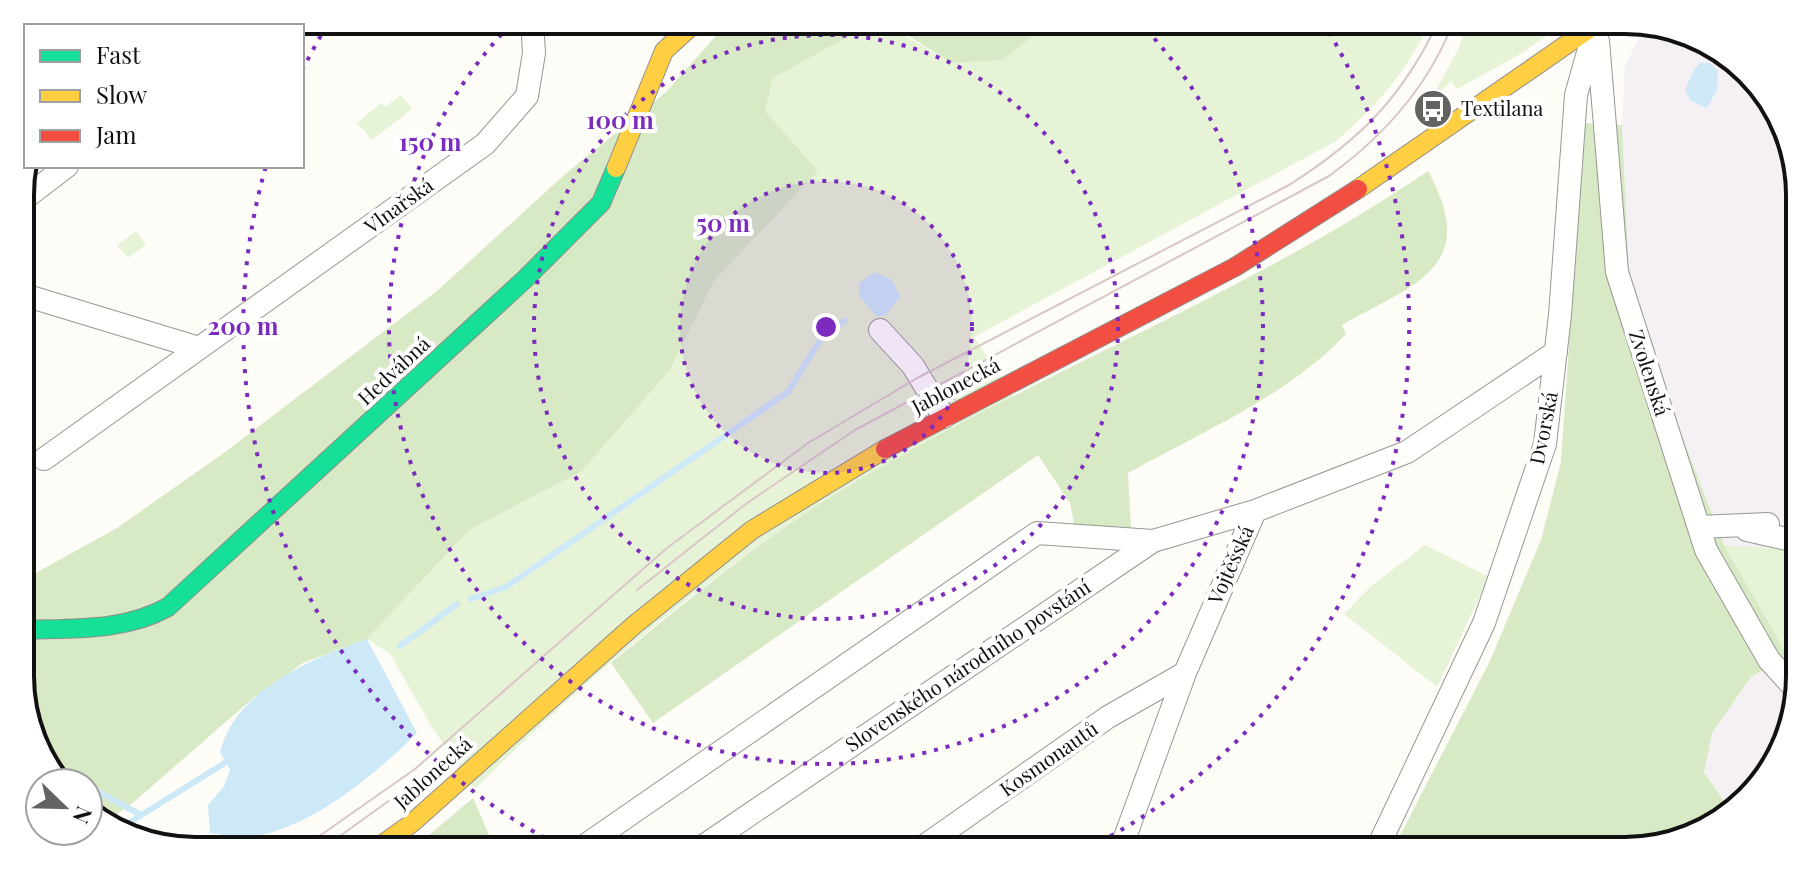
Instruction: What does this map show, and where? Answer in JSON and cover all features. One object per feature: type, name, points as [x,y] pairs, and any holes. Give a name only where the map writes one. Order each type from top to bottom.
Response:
[{"type":"main road","name":"Hedvábná","points":[[34,629],[121,625],[149,618],[168,607],[240,543],[513,290],[601,203],[664,51],[683,34]]},
{"type":"main road","name":"Jablonecká","points":[[392,837],[654,608],[752,530],[844,472],[944,417],[1235,267],[1342,200],[1582,34]]},
{"type":"street","name":"Vlnařská","points":[[44,459],[485,144],[527,96],[534,53],[533,34]]},
{"type":"street","name":"Dvorská","points":[[1383,837],[1484,623],[1545,444],[1556,352],[1576,95],[1595,34]]},
{"type":"street","name":"Zvolenská","points":[[1600,34],[1617,272],[1706,550],[1769,660],[1786,679]]},
{"type":"street","points":[[34,191],[64,168]]},
{"type":"street","points":[[34,298],[199,348]]},
{"type":"street","points":[[880,330],[913,366],[944,417]]},
{"type":"street","name":"Vojtěšská","points":[[1125,837],[1185,673],[1255,511],[1407,452],[1556,352]]},
{"type":"street","name":"Slovenského národního povstání","points":[[717,837],[1153,541],[1255,511]]},
{"type":"street","points":[[1699,527],[1768,524]]},
{"type":"street","points":[[1738,527],[1786,540]]},
{"type":"street","points":[[597,837],[1037,533],[1153,541]]},
{"type":"street","name":"Kosmonautů","points":[[937,837],[1108,717],[1185,673]]},
{"type":"shaded area","points":[[1640,35],[1687,46],[1723,67],[1753,97],[1774,133],[1781,153],[1786,195],[1786,548],[1724,545],[1654,363],[1629,274],[1622,125],[1625,66]]},
{"type":"shaded area","points":[[1786,657],[1783,708],[1774,738],[1753,774],[1731,797],[1723,800],[1704,771],[1712,733],[1751,677]]},
{"type":"green space","points":[[718,34],[853,34],[773,78],[765,111],[818,171],[714,281],[670,370],[582,471],[469,530],[367,639],[303,663],[252,699],[115,816],[104,809],[104,767],[62,767],[39,718],[34,676],[34,574],[117,528],[225,452],[437,291],[563,176],[666,92]]},
{"type":"green space","points":[[853,34],[902,34],[952,63],[1003,60],[1036,34],[1424,34],[1391,86],[1336,141],[974,337],[1015,398],[864,478],[745,556],[650,629],[560,707],[475,789],[433,729],[390,654],[367,639],[469,530],[582,471],[670,370],[714,281],[817,171],[765,111],[773,78]]},
{"type":"green space","points":[[905,34],[1036,34],[1003,60],[952,63]]},
{"type":"green space","points":[[1464,34],[1549,34],[1457,89],[1451,81],[1441,91],[1445,97],[1425,110]]},
{"type":"green space","points":[[401,95],[412,109],[372,140],[357,123],[381,103],[385,107]]},
{"type":"green space","points":[[1584,123],[1622,125],[1629,274],[1654,363],[1724,545],[1786,657],[1751,677],[1712,733],[1704,772],[1723,800],[1728,799],[1696,820],[1657,834],[1636,837],[1399,837],[1490,661],[1541,540],[1561,462]]},
{"type":"green space","points":[[1428,171],[1443,204],[1447,230],[1443,251],[1432,269],[1394,297],[1342,325],[1346,334],[1298,376],[1243,411],[1128,473],[1131,529],[1075,528],[1070,503],[1038,455],[653,723],[611,663],[754,550],[844,489],[990,408],[1286,257]]},
{"type":"green space","points":[[136,231],[146,245],[128,258],[117,245]]},
{"type":"green space","points":[[1425,545],[1489,577],[1437,687],[1344,614],[1371,586]]},
{"type":"green space","points":[[1724,545],[1786,549],[1786,653]]},
{"type":"green space","points":[[473,798],[490,837],[427,837]]},
{"type":"water","points":[[1700,63],[1710,63],[1718,71],[1717,90],[1707,108],[1691,101],[1685,90]]},
{"type":"water","points":[[875,272],[892,280],[900,297],[885,316],[876,316],[859,296],[859,283]]},
{"type":"water","points":[[367,639],[417,733],[361,783],[317,813],[271,833],[248,837],[210,833],[208,805],[224,786],[230,770],[220,752],[228,730],[242,711],[279,679],[323,656]]},
{"type":"waterway","points":[[471,599],[506,587],[788,392],[825,332],[845,321]]},
{"type":"waterway","points":[[400,646],[457,604]]},
{"type":"waterway","points":[[129,823],[231,759]]},
{"type":"waterway","points":[[104,795],[141,815]]},
{"type":"tram line","points":[[318,837],[415,769],[667,548],[808,443],[919,377],[1289,185],[1314,168],[1377,114],[1410,72],[1432,34]]},
{"type":"tram line","points":[[637,590],[747,503],[855,430],[1329,176],[1368,144],[1403,107],[1432,66],[1448,34]]},
{"type":"tram line","points":[[338,837],[397,795]]},
{"type":"traffic: fast","points":[[34,630],[115,625],[168,607],[524,280],[601,203],[616,168]]},
{"type":"traffic: slow","points":[[616,168],[664,51],[683,34]]},
{"type":"traffic: slow","points":[[1358,189],[1582,34]]},
{"type":"traffic: slow","points":[[392,837],[633,626],[752,530],[885,449]]},
{"type":"traffic: jam","points":[[885,449],[1235,267],[1358,189]]},
{"type":"place","name":"Textilana","points":[[1433,109]]}]
